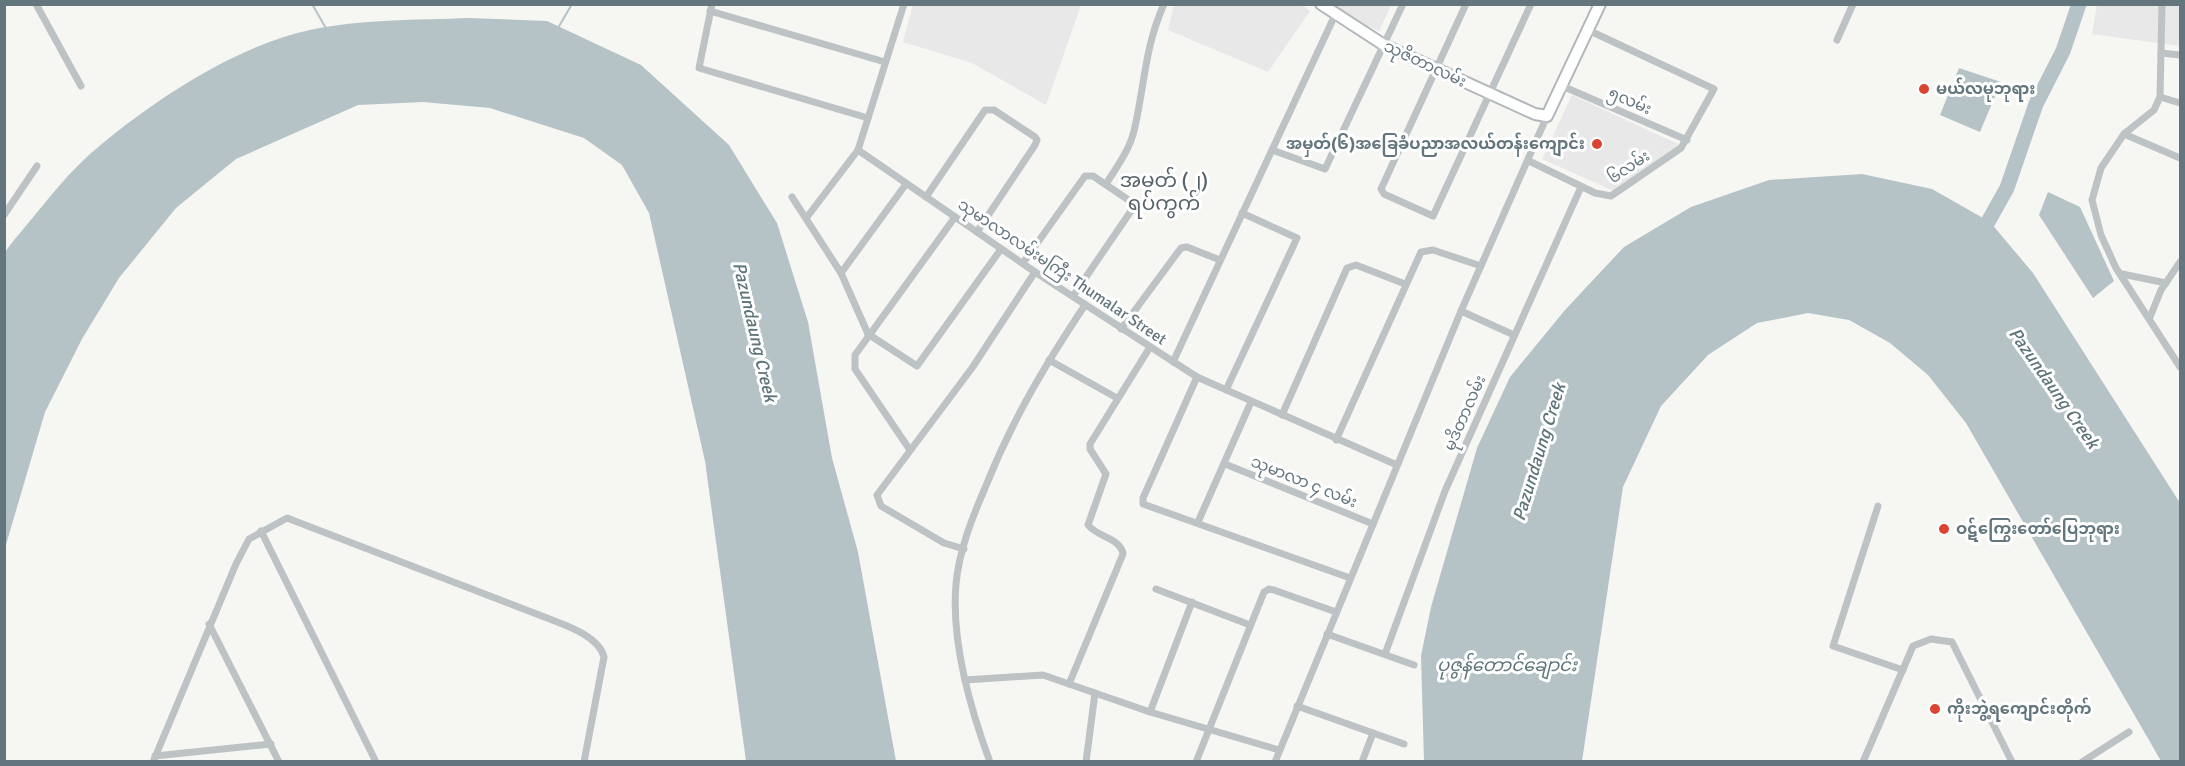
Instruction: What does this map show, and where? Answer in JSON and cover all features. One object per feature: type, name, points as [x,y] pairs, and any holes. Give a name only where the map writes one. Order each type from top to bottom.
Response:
[{"type":"main road","name":"သုဇိတာလမ်း","points":[[1321,4],[1384,45],[1535,114],[1547,116]]},
{"type":"main road","points":[[1547,116],[1600,4]]},
{"type":"street","points":[[36,4],[59,52],[81,86]]},
{"type":"street","points":[[807,217],[858,150],[904,4]]},
{"type":"street","points":[[1106,184],[1124,155],[1134,131],[1152,30],[1164,4]]},
{"type":"street","points":[[1272,150],[1324,170],[1403,4]]},
{"type":"street","points":[[1466,4],[1381,189],[1384,194],[1433,216],[1531,4]]},
{"type":"street","points":[[1837,40],[1853,4]]},
{"type":"street","points":[[2162,4],[2160,97],[2154,110],[2124,134],[2101,168],[2092,200],[2101,235],[2116,268],[2181,367]]},
{"type":"street","points":[[868,118],[699,69],[711,8],[885,62]]},
{"type":"street","points":[[1173,363],[1335,15]]},
{"type":"street","name":"၆လမ်း","points":[[1529,161],[1581,187],[1601,195],[1611,196],[1681,148],[1688,140],[1714,89],[1588,30]]},
{"type":"street","points":[[2161,53],[2181,55]]},
{"type":"street","name":"၅လမ်း","points":[[1562,86],[1688,140]]},
{"type":"street","points":[[2160,97],[2181,103]]},
{"type":"street","points":[[926,197],[985,110],[994,110],[1037,140],[977,232]]},
{"type":"street","points":[[1275,762],[1461,311],[1547,116]]},
{"type":"street","points":[[2124,134],[2181,158]]},
{"type":"street","name":"သုမာလာလမ်းမကြီး Thumalar Street","points":[[858,150],[1035,272],[1173,363],[1251,402],[1397,465]]},
{"type":"street","points":[[4,215],[37,166]]},
{"type":"street","points":[[1023,263],[1085,176],[1089,175],[1106,184],[1134,204],[1074,296]]},
{"type":"street","points":[[841,273],[906,184]]},
{"type":"street","name":"မုဒိတာလမ်း","points":[[1385,654],[1445,491],[1581,187]]},
{"type":"street","points":[[792,197],[841,273],[868,334],[917,366],[1001,249]]},
{"type":"street","points":[[1226,390],[1297,238],[1242,213]]},
{"type":"street","points":[[910,450],[855,369],[855,355],[954,217]]},
{"type":"street","points":[[1121,329],[1181,248],[1187,247],[1220,260]]},
{"type":"street","points":[[1336,440],[1405,284],[1424,250],[1433,250],[1481,266]]},
{"type":"street","points":[[2150,317],[2166,283],[2181,262]]},
{"type":"street","points":[[1282,416],[1347,268],[1356,265],[1405,284]]},
{"type":"street","points":[[964,549],[944,543],[877,501],[877,495],[972,368],[1035,272]]},
{"type":"street","points":[[2122,274],[2166,283]]},
{"type":"street","points":[[990,762],[970,709],[956,607],[956,582],[970,523],[1008,432],[1049,360],[1085,304]]},
{"type":"street","points":[[1461,311],[1514,335]]},
{"type":"street","points":[[1069,684],[1123,554],[1118,544],[1092,531],[1088,525],[1106,474],[1090,449],[1090,444],[1150,347]]},
{"type":"street","points":[[1049,360],[1117,398]]},
{"type":"street","points":[[1197,377],[1143,498],[1143,504],[1198,522],[1350,579]]},
{"type":"street","points":[[1198,522],[1251,402]]},
{"type":"street","name":"သုမာလာ ၄ လမ်း","points":[[1225,465],[1373,524]]},
{"type":"street","points":[[1878,506],[1833,646],[1903,670]]},
{"type":"street","points":[[270,744],[154,759],[209,624],[249,539],[287,518],[547,618],[591,641],[603,651],[604,657],[584,762]]},
{"type":"street","points":[[261,531],[376,762]]},
{"type":"street","points":[[1196,762],[1264,592],[1269,588],[1336,612]]},
{"type":"street","points":[[1156,589],[1250,625]]},
{"type":"street","points":[[1150,712],[1192,602]]},
{"type":"street","points":[[209,624],[279,762]]},
{"type":"street","points":[[1327,634],[1414,664]]},
{"type":"street","points":[[1863,762],[1913,646],[1931,639],[1952,642],[2012,762]]},
{"type":"street","points":[[965,680],[1035,674],[1150,712],[1279,750]]},
{"type":"street","points":[[1086,762],[1095,693]]},
{"type":"street","points":[[1297,706],[1404,744]]},
{"type":"street","points":[[2082,762],[2129,732]]},
{"type":"street","points":[[1362,762],[1373,733]]},
{"type":"shaded area","points":[[913,4],[1081,5],[1046,105],[972,63],[903,42]]},
{"type":"shaded area","points":[[1301,4],[1310,11],[1268,72],[1168,30],[1174,5]]},
{"type":"shaded area","points":[[1335,5],[1391,5],[1379,31],[1363,24]]},
{"type":"shaded area","points":[[2097,5],[2180,5],[2180,46],[2092,34]]},
{"type":"shaded area","points":[[1572,95],[1680,145],[1614,191],[1542,159]]},
{"type":"water","name":"Pazundaung Creek","points":[[469,18],[547,21],[641,65],[729,145],[777,223],[808,322],[832,458],[858,552],[896,761],[746,761],[705,461],[649,213],[622,165],[584,138],[490,108],[423,102],[358,105],[236,159],[176,208],[119,278],[82,339],[45,412],[5,548],[4,253],[61,184],[90,154],[139,115],[194,79],[252,49],[281,38],[329,26]]},
{"type":"water","points":[[1959,68],[2001,82],[1980,132],[1940,115]]},
{"type":"water","name":"ပုဇွန်တောင်ချောင်း","points":[[1862,174],[1932,189],[1990,222],[2033,273],[2180,503],[2180,761],[2161,761],[1966,423],[1928,375],[1890,343],[1849,320],[1808,313],[1757,323],[1708,355],[1661,406],[1623,487],[1582,761],[1424,761],[1421,656],[1431,607],[1477,448],[1510,377],[1565,310],[1624,247],[1691,207],[1769,180]]},
{"type":"water","points":[[2048,192],[2080,207],[2114,281],[2093,298],[2039,215]]},
{"type":"waterway","points":[[312,4],[327,30]]},
{"type":"waterway","points":[[558,28],[572,4]]},
{"type":"waterway","points":[[1979,238],[2007,188],[2036,104],[2063,51],[2079,4]]},
{"type":"place","name":"မယ်လမုဘုရား","points":[[1924,89]]},
{"type":"place","name":"အမှတ်(၆)အခြေခံပညာအလယ်တန်းကျောင်း","points":[[1597,144]]},
{"type":"place","name":"ဝဋ်ကြွေးတော်ပြေဘုရား","points":[[1944,529]]},
{"type":"place","name":"ကိုးဘွဲ့ရကျောင်းတိုက်","points":[[1935,709]]},
{"type":"district","name":"အမှတ် (၂) ရပ်ကွက်","points":[[1164,192]]}]
